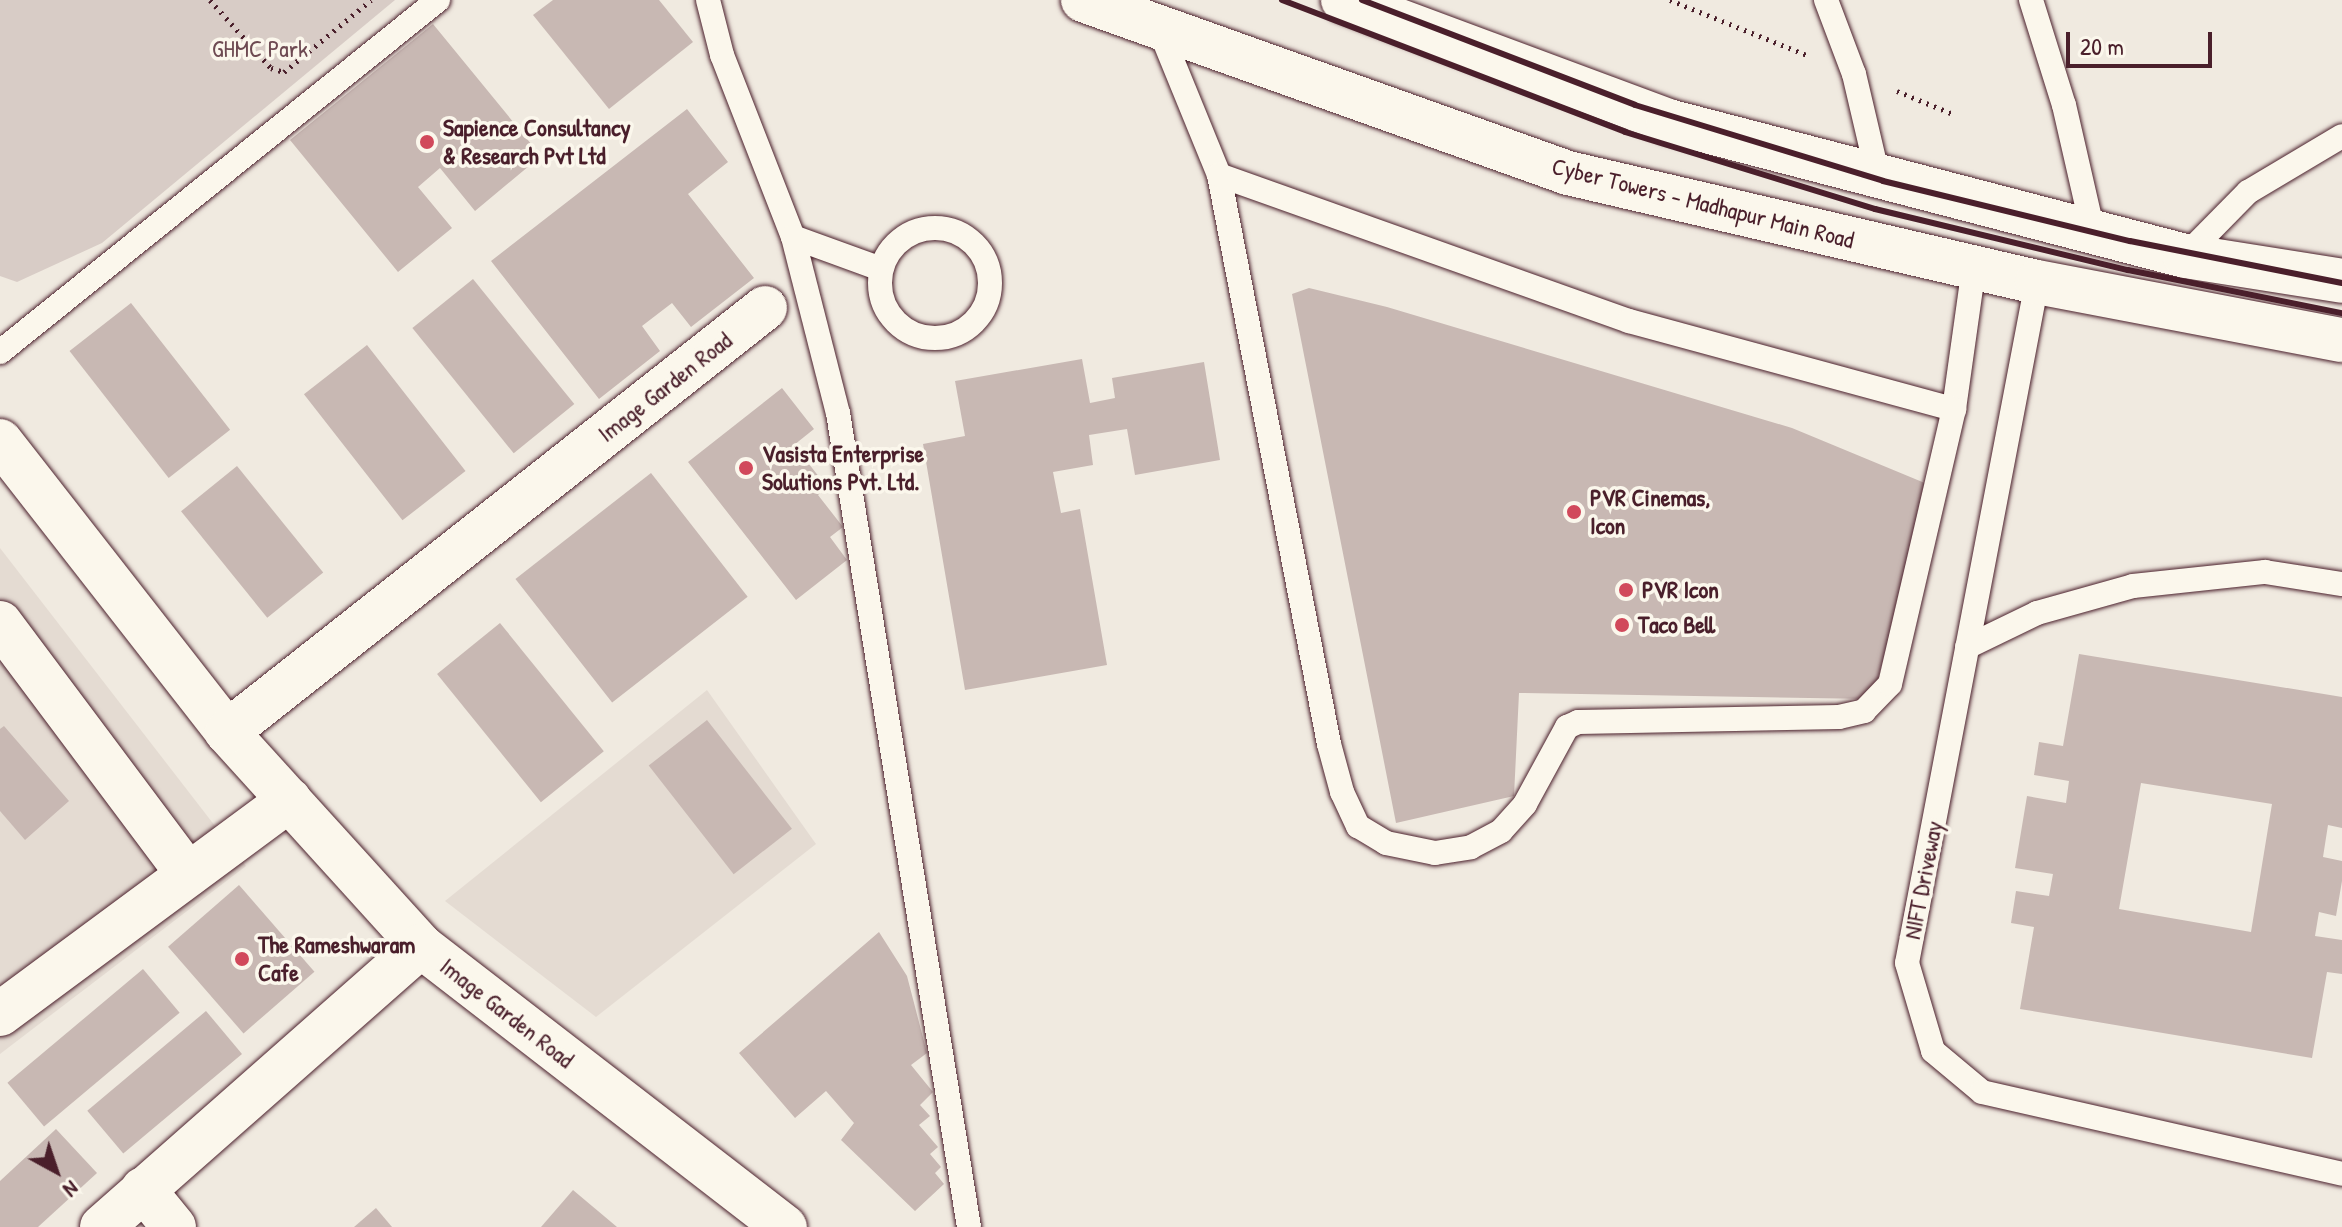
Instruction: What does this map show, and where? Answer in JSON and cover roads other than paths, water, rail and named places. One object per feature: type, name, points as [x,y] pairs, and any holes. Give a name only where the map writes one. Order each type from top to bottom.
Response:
[{"type":"street","name":"Cyber Towers - Madhapur Main Road","points":[[1083,0],[1568,173],[2037,282],[2342,340]]},
{"type":"street","points":[[1343,0],[1668,121],[2185,256],[2342,281]]},
{"type":"street","name":"Image Garden Road","points":[[227,732],[765,308]]},
{"type":"street","name":"Image Garden Road","points":[[0,441],[227,732],[421,946],[785,1227]]},
{"type":"street","points":[[0,623],[188,874]]},
{"type":"street","points":[[0,1014],[289,800]]},
{"type":"street","points":[[102,1227],[421,946]]},
{"type":"street","points":[[143,1189],[174,1227]]},
{"type":"lane","points":[[0,352],[438,0]]},
{"type":"lane","points":[[708,0],[722,55],[793,237],[838,413],[969,1227]]},
{"type":"lane","points":[[1826,0],[1854,74],[1878,176]]},
{"type":"lane","points":[[2031,0],[2064,105],[2093,232]]},
{"type":"lane","points":[[1159,28],[1219,175],[1329,744],[1342,792],[1358,826],[1386,843],[1435,853],[1471,847],[1501,831],[1525,804],[1541,769],[1567,727],[1578,722],[1839,717],[1864,711],[1890,684],[1954,409],[1974,267]]},
{"type":"lane","points":[[2185,256],[2248,192],[2342,136]]},
{"type":"lane","points":[[1219,175],[1629,321],[1954,409]]},
{"type":"lane","points":[[937,228],[955,232],[971,241],[983,255],[989,272],[990,291],[984,308],[966,328],[941,338],[923,338],[893,320],[879,287],[881,269],[902,238],[937,228]]},
{"type":"lane","points":[[793,237],[881,269]]},
{"type":"lane","name":"NIFT Driveway","points":[[2037,282],[1907,963],[1933,1051],[1982,1092],[2342,1174]]},
{"type":"lane","points":[[1967,647],[2037,613],[2133,586],[2265,572],[2342,584]]},
{"type":"railway","points":[[1282,0],[1625,132],[1875,209],[2128,270],[2342,313]]},
{"type":"railway","points":[[1362,0],[1635,105],[1883,181],[2130,241],[2342,283]]},
{"type":"place","name":"Sapience Consultancy & Research Pvt Ltd","points":[[427,142]]},
{"type":"place","name":"Vasista Enterprise Solutions Pvt. Ltd.","points":[[746,468]]},
{"type":"place","name":"PVR Cinemas, Icon","points":[[1574,512]]},
{"type":"place","name":"PVR Icon","points":[[1626,590]]},
{"type":"place","name":"Taco Bell","points":[[1622,625]]},
{"type":"place","name":"The Rameshwaram Cafe","points":[[242,959]]},
{"type":"park label","name":"GHMC Park","points":[[260,49]]}]
